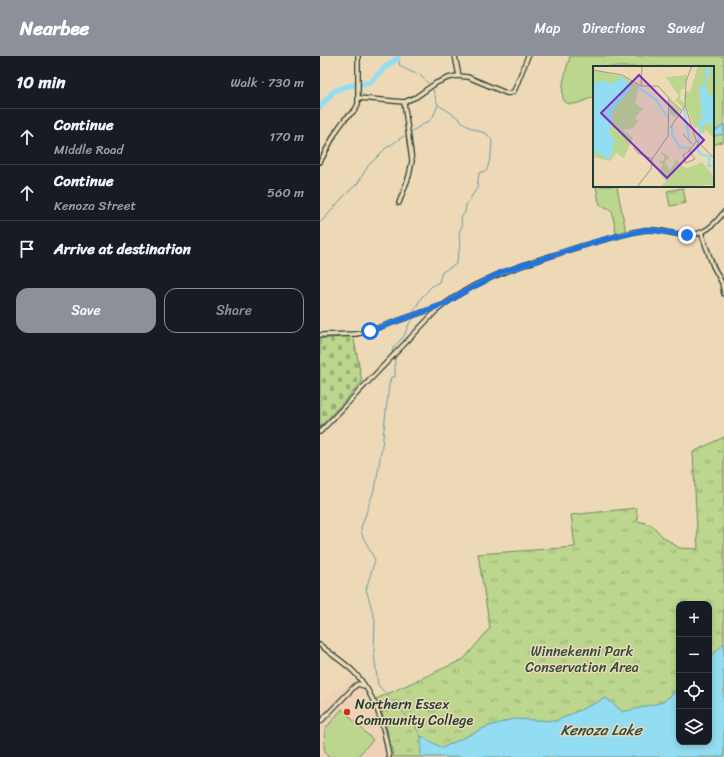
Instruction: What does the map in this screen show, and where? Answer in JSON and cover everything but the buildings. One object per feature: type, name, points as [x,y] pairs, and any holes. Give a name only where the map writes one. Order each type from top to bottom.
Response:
[{"type":"street","points":[[320,162],[337,130],[357,106],[359,98],[358,56]]},
{"type":"street","points":[[456,56],[459,76]]},
{"type":"street","points":[[359,98],[404,102],[416,97],[436,83],[448,78],[459,76],[468,77],[511,94],[514,92],[528,56]]},
{"type":"street","points":[[399,203],[409,176],[412,162],[404,102]]},
{"type":"street","points":[[320,432],[431,316],[445,304],[468,290],[506,271],[606,239],[648,230],[694,235],[711,226],[724,212]]},
{"type":"street","points":[[701,232],[713,266],[722,283],[724,294]]},
{"type":"street","points":[[320,335],[356,334],[366,332],[445,304]]},
{"type":"street","points":[[320,645],[351,669],[375,703],[386,735],[389,757]]},
{"type":"street","points":[[320,722],[355,686],[359,684],[365,687]]},
{"type":"shaded area","name":"Northern Essex Community College","points":[[352,677],[363,690],[373,707],[381,728],[387,757],[320,757],[320,704]]},
{"type":"green space","points":[[570,56],[724,56],[724,141],[714,145],[714,66],[593,66],[593,97],[573,104],[565,102],[563,97],[562,91]]},
{"type":"green space","points":[[596,187],[617,187],[626,232],[616,234],[612,211],[601,206]]},
{"type":"green space","points":[[683,188],[686,203],[670,206],[667,191]]},
{"type":"green space","points":[[352,336],[354,339],[362,382],[320,427],[320,339]]},
{"type":"green space","name":"Winnekenni Park Conservation Area","points":[[724,437],[724,757],[393,757],[382,713],[376,699],[464,659],[490,628],[478,554],[575,547],[571,515],[636,508],[638,521],[652,525],[663,537],[679,548],[698,549],[693,452]]},
{"type":"green space","points":[[342,709],[373,740],[357,757],[328,757],[324,748],[325,729]]},
{"type":"water","points":[[724,124],[724,134],[714,136],[714,131]]},
{"type":"water","name":"Kenoza Lake","points":[[724,643],[724,757],[421,757],[421,736],[442,748],[486,727],[513,719],[556,721],[606,698],[623,712],[663,702],[676,691],[676,745],[712,745],[712,656]]},
{"type":"waterway","points":[[320,107],[334,91],[348,86],[370,83],[383,69],[398,58],[398,56]]},
{"type":"waterway","points":[[398,58],[400,66],[420,75],[428,83]]},
{"type":"waterway","points":[[414,311],[421,298],[432,286],[439,282],[442,272],[456,264],[460,247],[459,233],[462,226],[461,218],[465,212],[466,205],[477,188],[479,173],[487,170],[491,155],[492,140],[487,134],[469,127],[450,112],[438,105],[433,90]]},
{"type":"waterway","points":[[412,131],[429,121],[433,117],[438,105]]},
{"type":"waterway","points":[[320,222],[358,183],[368,166],[386,148],[404,136]]},
{"type":"waterway","points":[[392,353],[393,348],[404,336],[409,324],[414,318]]},
{"type":"waterway","points":[[389,697],[378,685],[374,654],[375,620],[366,589],[375,560],[362,535],[361,528],[376,484],[389,385],[391,377],[395,377],[395,358]]},
{"type":"waterway","points":[[392,700],[413,723],[421,736]]},
{"type":"place","name":"Northern Essex Community College","points":[[347,712]]},
{"type":"route","points":[[370,331],[445,304],[462,293],[502,272],[575,248],[644,230],[687,235]]}]
